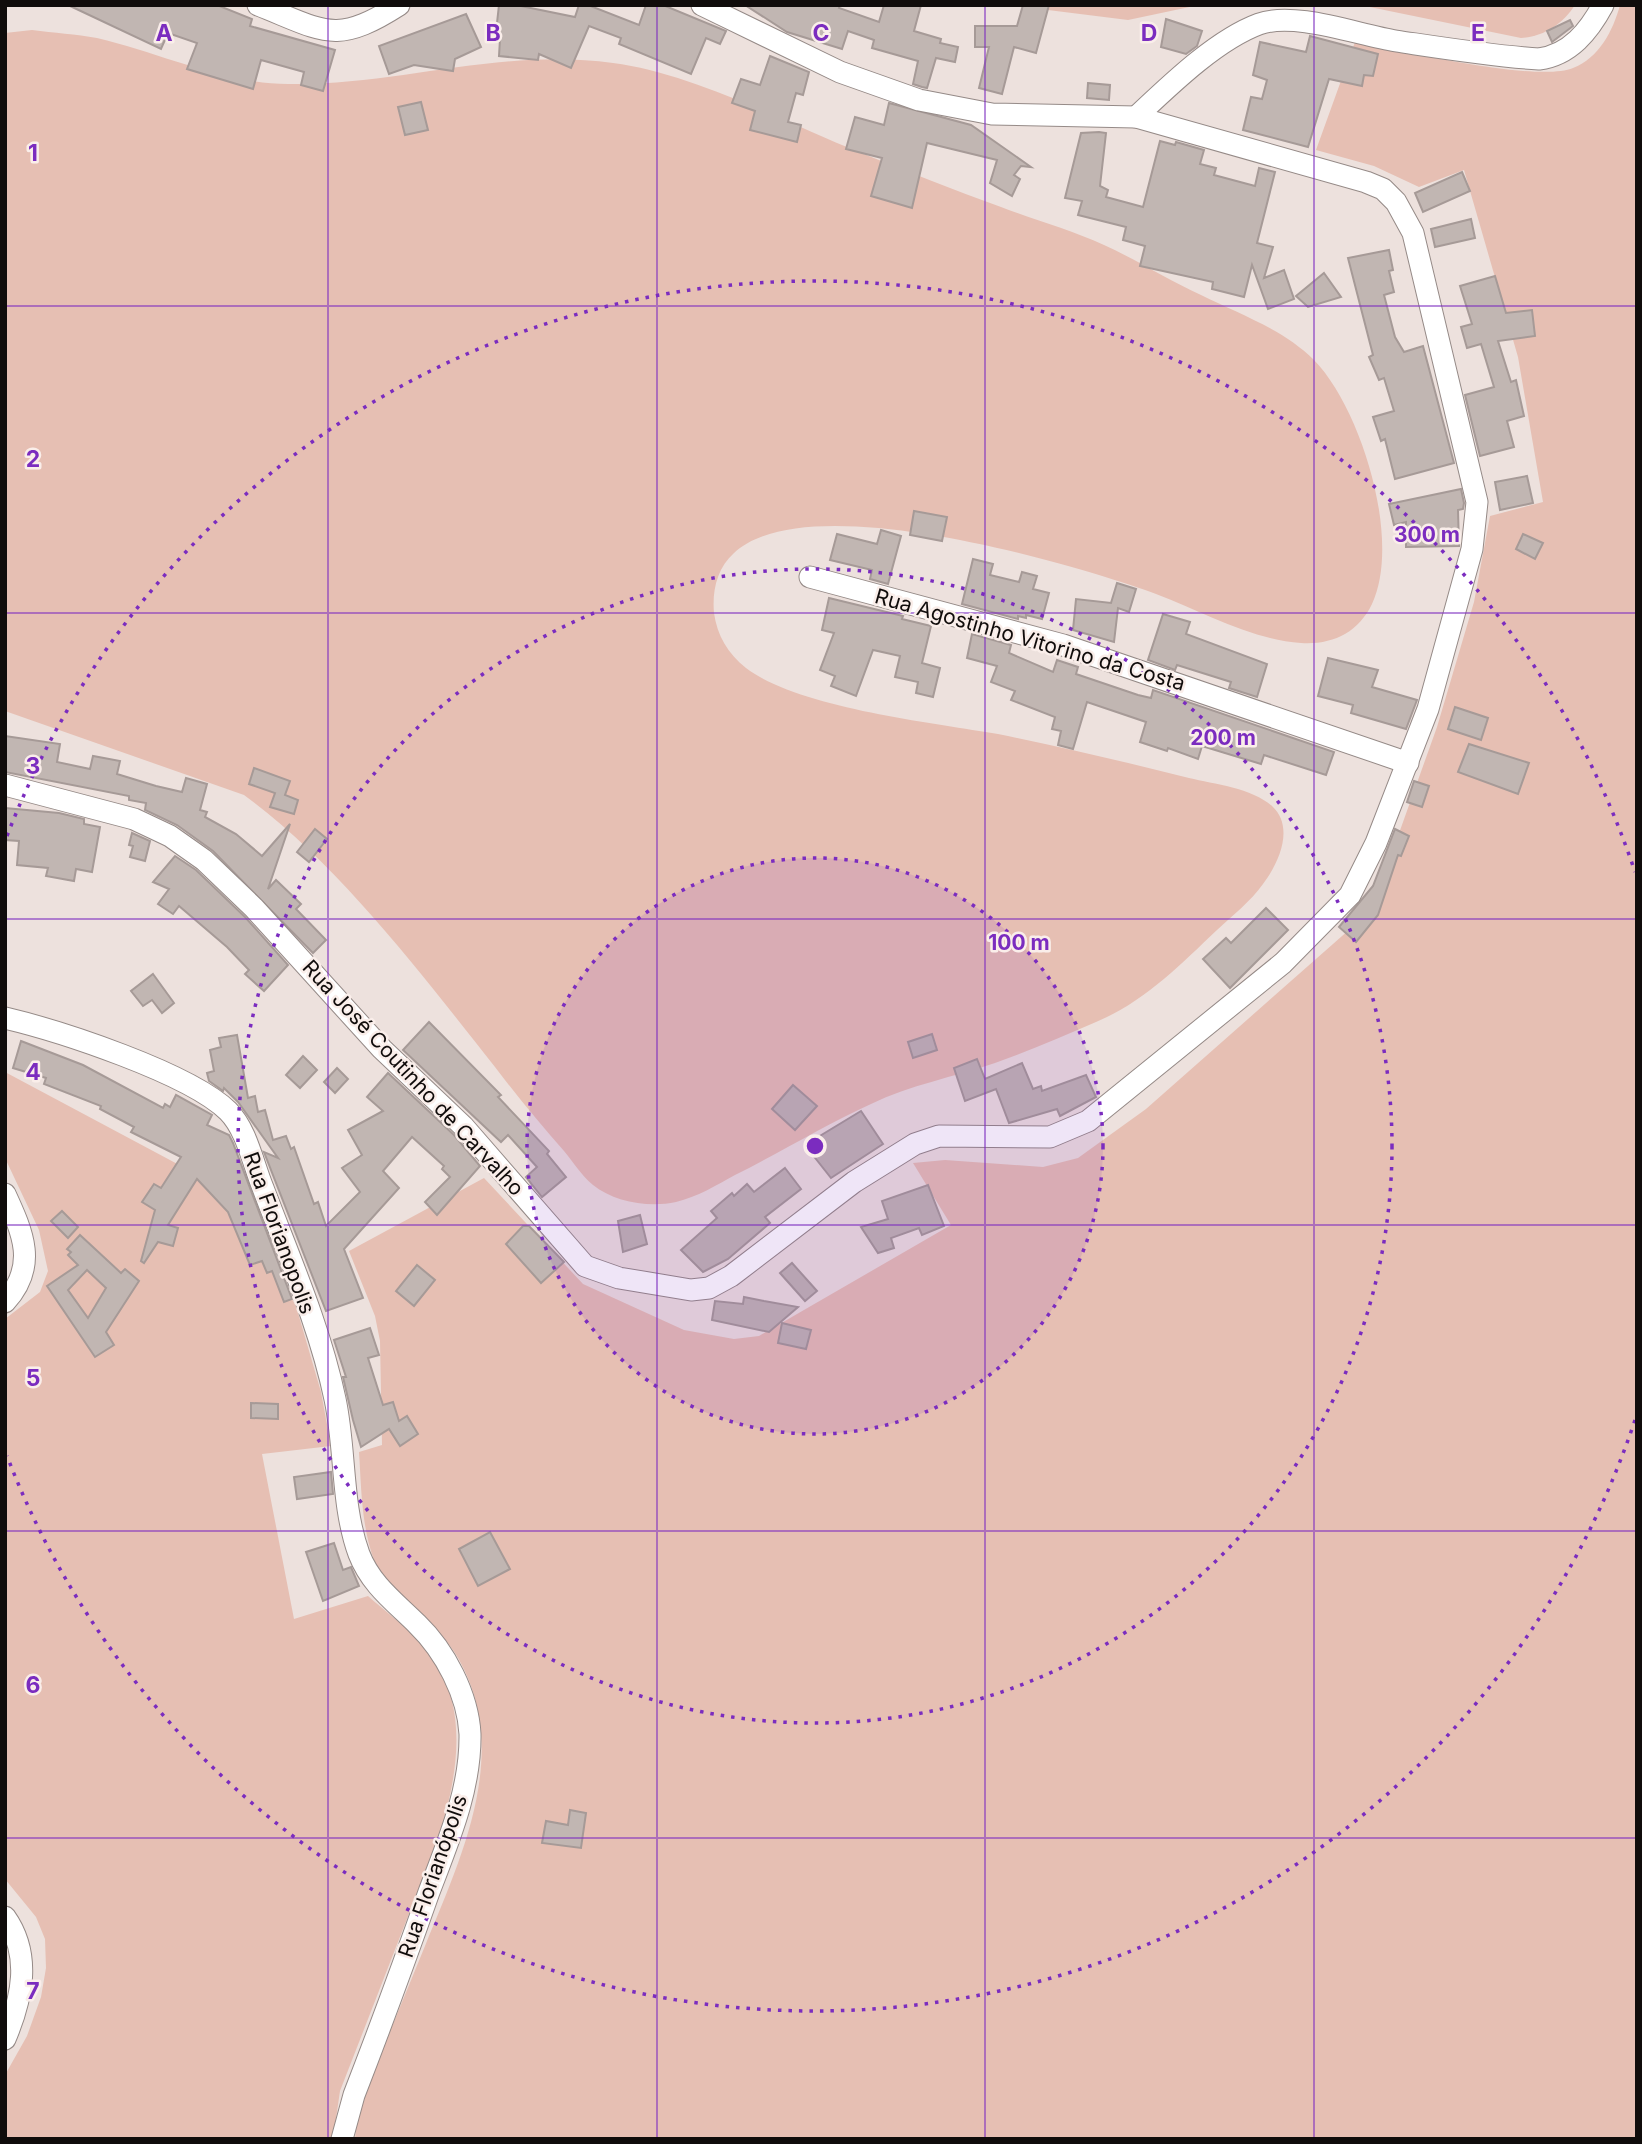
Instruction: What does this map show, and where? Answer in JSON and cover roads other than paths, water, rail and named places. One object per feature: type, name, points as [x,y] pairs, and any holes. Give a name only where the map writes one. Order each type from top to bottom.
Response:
[{"type":"street","points":[[258,5],[322,30],[343,32],[366,26],[399,5]]},
{"type":"street","name":"Rua José Coutinho de Carvalho","points":[[5,785],[109,810],[151,827],[187,847],[254,908],[382,1049],[463,1126],[585,1266],[619,1278],[691,1290],[709,1288],[731,1276],[854,1182],[915,1144],[939,1136],[1049,1137],[1076,1128],[1102,1112],[1283,963],[1339,907],[1366,865],[1428,709],[1473,542],[1477,512],[1427,284],[1409,225],[1396,201],[1375,185],[1136,117],[992,114],[919,100],[840,72],[702,5]]},
{"type":"street","points":[[1136,117],[1170,84],[1222,46],[1247,29],[1269,21],[1297,21],[1395,41],[1539,59],[1559,54],[1578,40],[1603,5]]},
{"type":"street","name":"Rua Agostinho Vitorino da Costa","points":[[810,577],[1063,645],[1408,762]]},
{"type":"street","name":"Rua Florianopolis","points":[[5,1017],[76,1039],[147,1066],[206,1096],[232,1116],[247,1146],[308,1310],[335,1397],[355,1541],[367,1572],[381,1591]]},
{"type":"street","points":[[5,1194],[26,1249],[21,1279],[5,1302]]},
{"type":"street","name":"Rua Florianópolis","points":[[342,2139],[354,2095],[455,1821],[470,1744],[466,1708],[442,1656],[426,1633],[381,1591]]},
{"type":"street","points":[[5,1917],[21,1948],[23,1962],[20,1992],[5,2039]]}]
